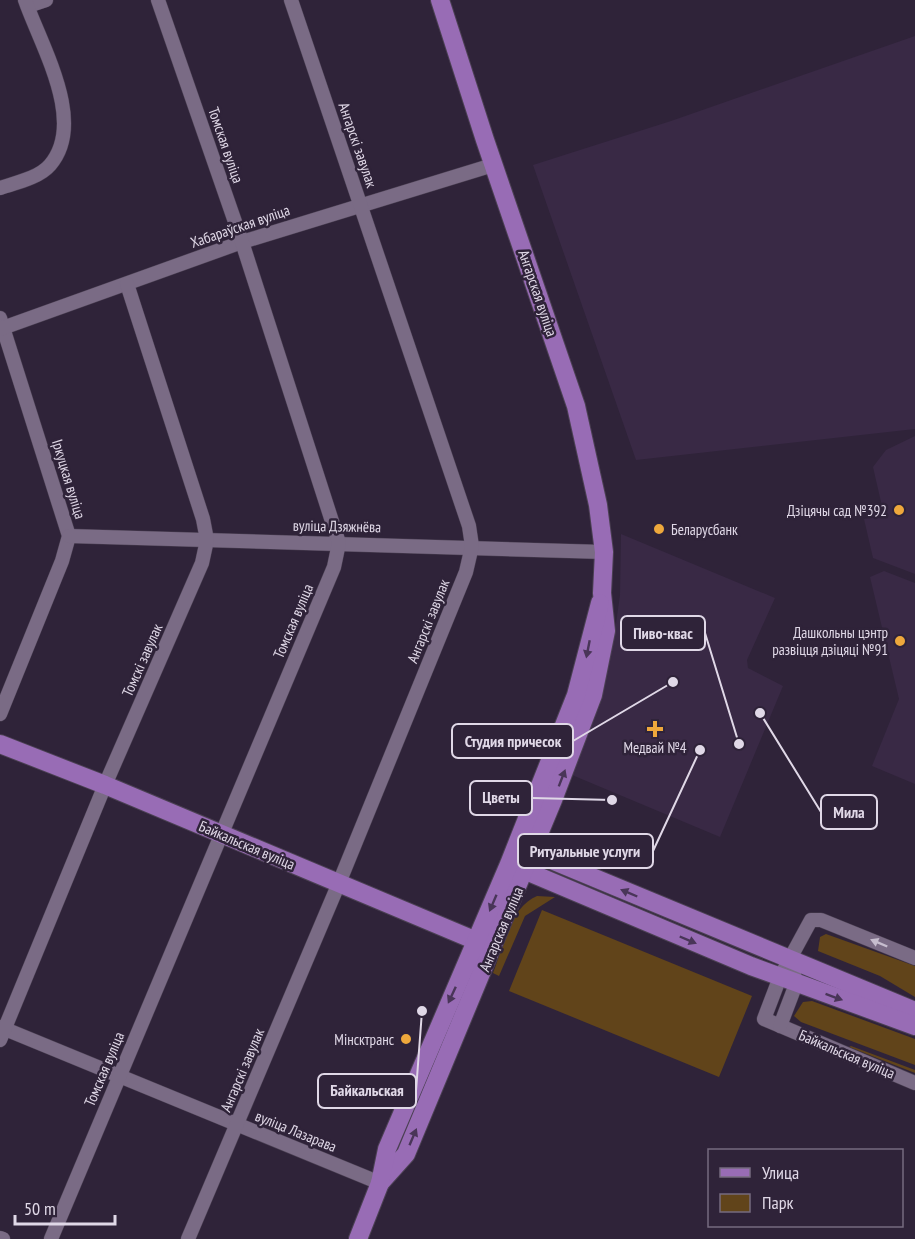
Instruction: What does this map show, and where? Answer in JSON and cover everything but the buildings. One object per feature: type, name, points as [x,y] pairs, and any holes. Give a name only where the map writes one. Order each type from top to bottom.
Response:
[{"type":"main road","name":"Ангарская вуліца","points":[[358,1239],[380,1184],[387,1149],[476,942],[523,851],[593,695],[606,632],[602,593],[604,552],[590,456],[576,406],[493,165],[440,0]]},
{"type":"main road","name":"Байкальская вуліца","points":[[0,744],[105,785],[494,948]]},
{"type":"main road","name":"Ангарская вуліца","points":[[380,1184],[406,1154],[526,871],[523,851]]},
{"type":"main road","points":[[523,851],[915,1011]]},
{"type":"main road","points":[[526,871],[788,980],[915,1026]]},
{"type":"street","points":[[0,188],[38,174],[50,166],[62,144],[65,123],[63,103],[27,3],[46,0]]},
{"type":"street","name":"Томская вуліца","points":[[51,1239],[334,567],[339,543],[242,242],[158,0]]},
{"type":"street","name":"Ангарскі завулак","points":[[188,1239],[339,883],[466,572],[472,546],[469,526],[291,0]]},
{"type":"street","name":"Хабараўская вуліца","points":[[1,325],[127,284],[242,242],[493,165]]},
{"type":"street","name":"Томскі завулак","points":[[2,1032],[105,785],[202,563],[207,540],[204,519],[127,284]]},
{"type":"street","name":"Іркуцкая вуліца","points":[[0,714],[62,561],[69,536],[1,325]]},
{"type":"street","name":"вуліца Дзяжнёва","points":[[69,536],[472,546],[604,552]]},
{"type":"street","name":"Байкальская вуліца","points":[[780,1026],[791,959],[811,920],[821,920],[915,958]]},
{"type":"street","name":"Байкальская вуліца","points":[[788,980],[764,1019],[915,1083]]},
{"type":"street","name":"вуліца Лазарава","points":[[2,1032],[120,1076],[380,1184]]},
{"type":"shaded area","points":[[915,36],[915,429],[636,460],[533,165],[671,121]]},
{"type":"shaded area","name":"Дзіцячы сад №392","points":[[915,436],[915,574],[873,558],[864,519],[884,515],[873,467],[886,450]]},
{"type":"shaded area","points":[[621,534],[775,598],[747,660],[748,668],[783,686],[720,837],[572,775],[597,701],[615,631],[620,595]]},
{"type":"shaded area","name":"Дашкольны цэнтр развіцця дзіцяці №91","points":[[884,571],[915,583],[915,784],[872,766],[899,699],[870,577]]},
{"type":"green space","points":[[537,896],[555,897],[525,916],[499,976],[493,973],[514,919],[528,901]]},
{"type":"green space","points":[[542,910],[752,996],[719,1077],[509,991]]},
{"type":"green space","points":[[826,934],[915,966],[915,997],[880,976],[818,951],[820,937]]},
{"type":"green space","points":[[812,1001],[915,1039],[915,1065],[801,1022],[794,1016],[803,1002]]},
{"type":"green space","points":[[849,1047],[915,1070],[915,1073]]},
{"type":"place","name":"Дзіцячы сад №392","points":[[899,510]]},
{"type":"place","name":"Беларусбанк","points":[[659,529]]},
{"type":"place","name":"Дашкольны цэнтр развіцця дзіцяці №91","points":[[900,641]]},
{"type":"place","name":"Студия причесок","points":[[673,682]]},
{"type":"place","name":"Мила","points":[[760,713]]},
{"type":"place","name":"Медвай №4","points":[[655,729]]},
{"type":"place","name":"Пиво-квас","points":[[739,744]]},
{"type":"place","name":"Ритуальные услуги","points":[[700,750]]},
{"type":"place","name":"Цветы","points":[[612,800]]},
{"type":"place","name":"Байкальская","points":[[422,1011]]},
{"type":"place","name":"Мінсктранс","points":[[406,1039]]}]
